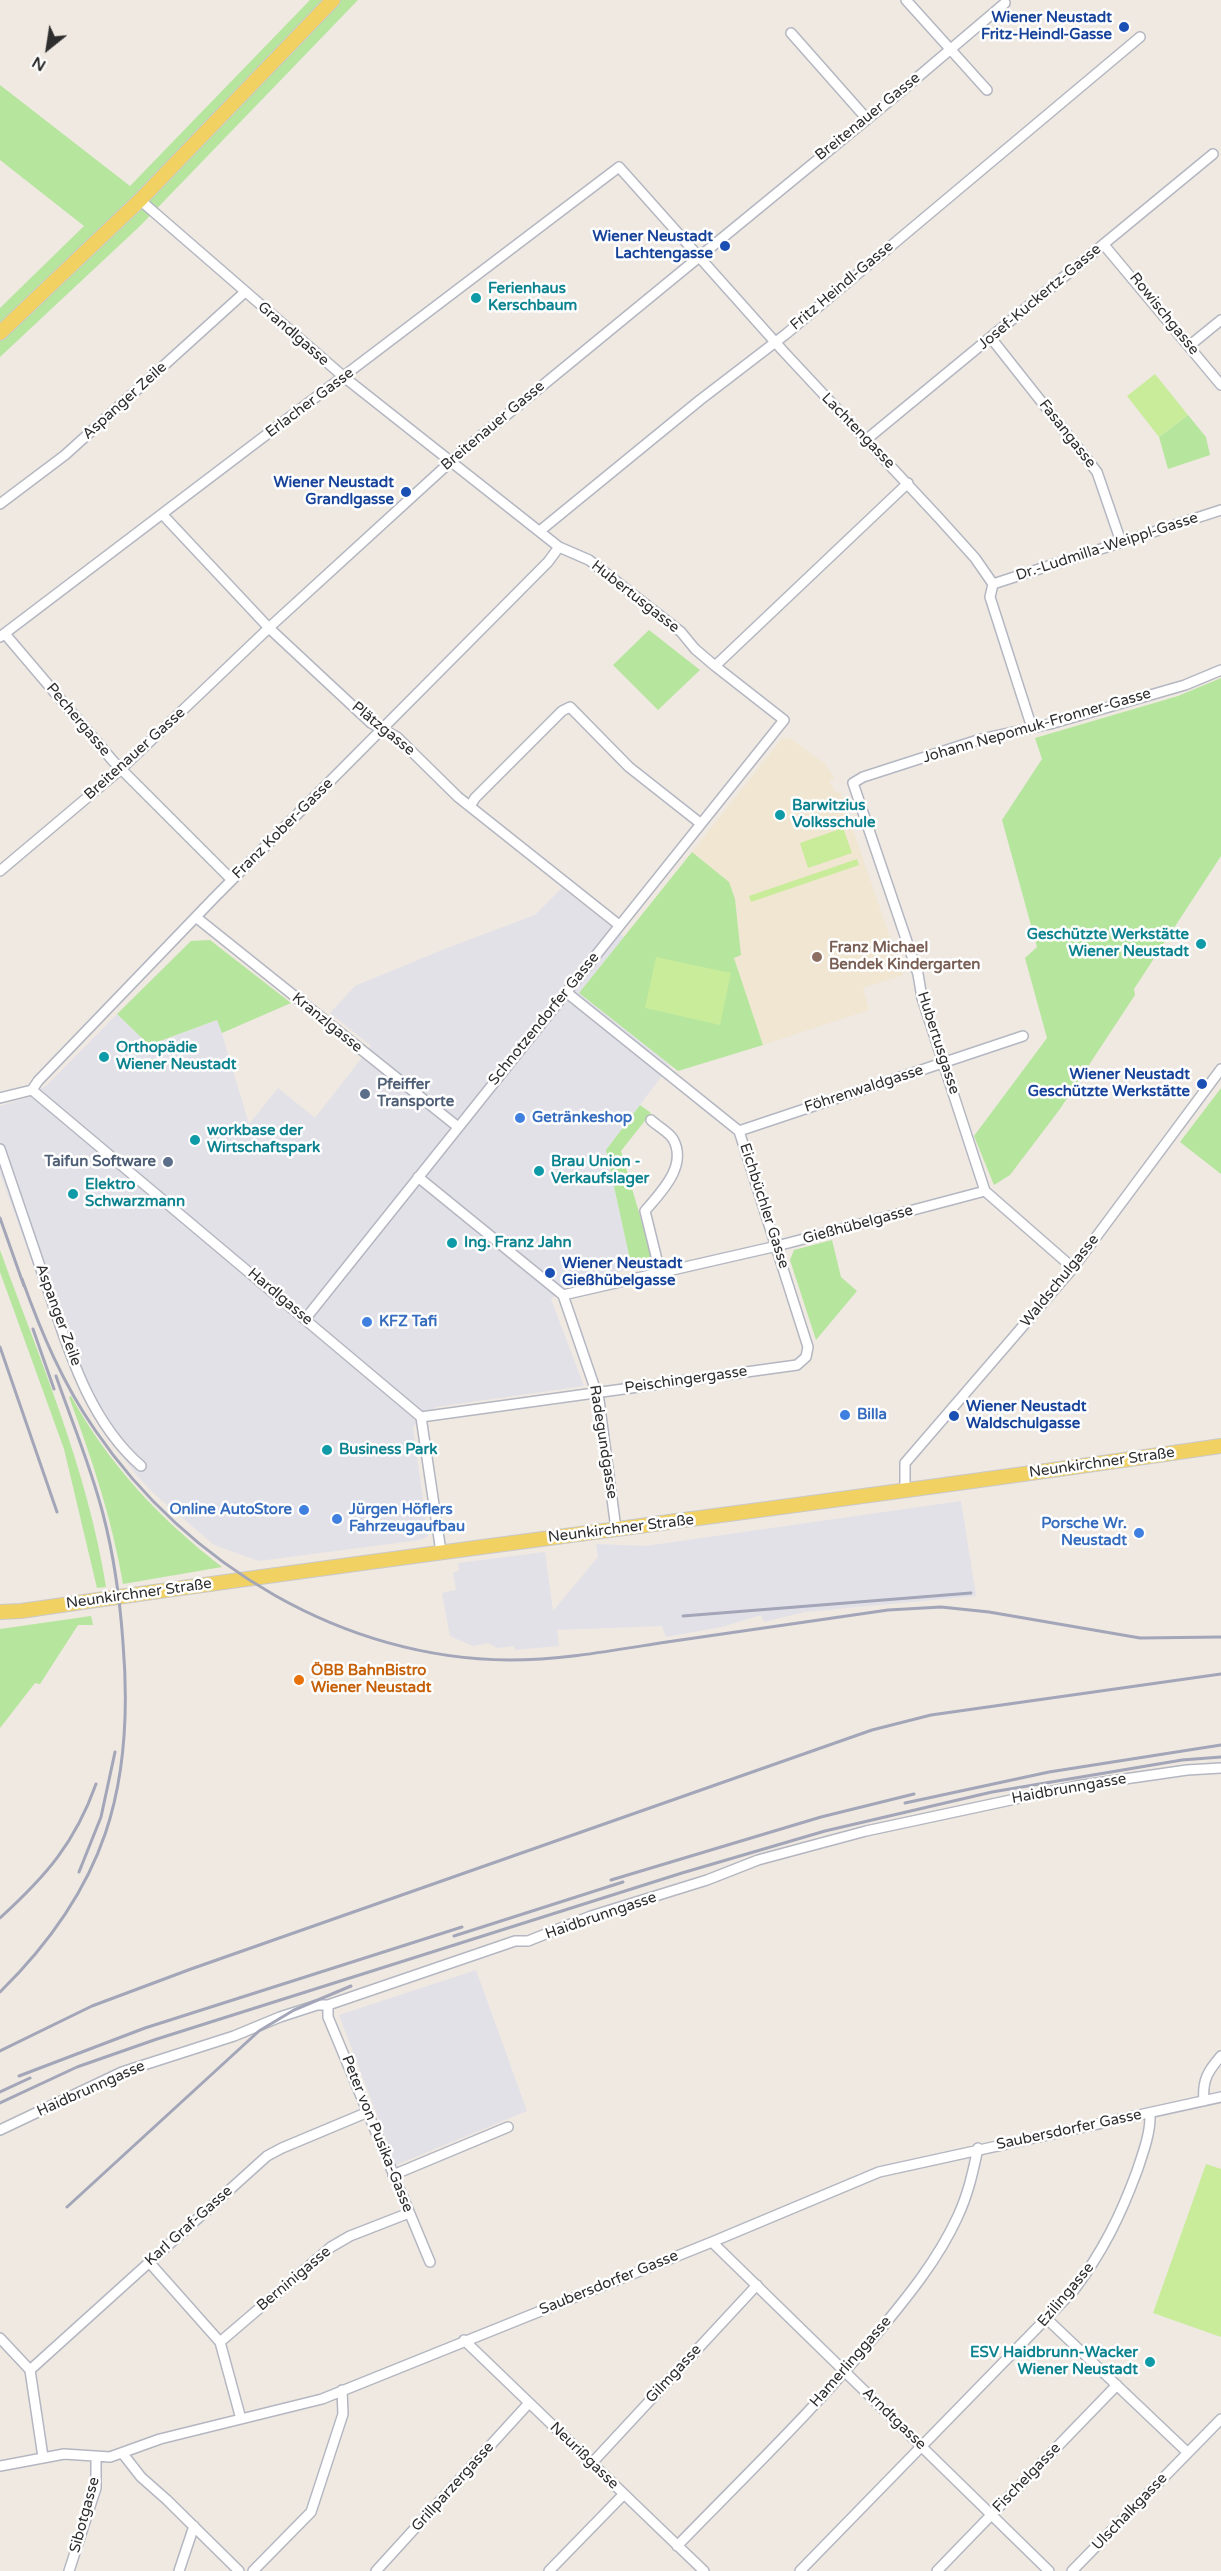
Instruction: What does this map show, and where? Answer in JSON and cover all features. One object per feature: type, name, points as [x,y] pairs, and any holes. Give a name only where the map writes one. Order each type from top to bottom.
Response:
[{"type":"main road","points":[[0,333],[140,200],[333,0]]},
{"type":"main road","name":"Neunkirchner Straße","points":[[0,1612],[21,1611],[340,1564],[905,1491],[1221,1446]]},
{"type":"main road","name":"Neunkirchner Straße","points":[[0,1617],[21,1611]]},
{"type":"street","points":[[906,0],[987,90]]},
{"type":"street","name":"Breitenauer Gasse","points":[[0,871],[121,769],[269,628],[451,461],[1005,3]]},
{"type":"street","points":[[791,33],[867,119]]},
{"type":"street","name":"Fritz Heindl-Gasse","points":[[541,530],[775,341],[1140,37]]},
{"type":"street","name":"Josef-Kuckertz-Gasse","points":[[867,439],[1213,154]]},
{"type":"street","name":"Lachtengasse","points":[[619,167],[775,341],[908,483],[975,558],[993,584]]},
{"type":"street","name":"Erlacher Gasse","points":[[2,635],[619,167]]},
{"type":"street","name":"Grandlgasse","points":[[140,200],[344,377],[451,461]]},
{"type":"street","name":"Rowischgasse","points":[[1104,245],[1221,385]]},
{"type":"street","name":"Aspanger Zeile","points":[[0,504],[65,455],[245,292]]},
{"type":"street","points":[[1189,346],[1221,320]]},
{"type":"street","name":"Fasangasse","points":[[991,338],[1097,472],[1121,542]]},
{"type":"street","name":"Hubertusgasse","points":[[451,461],[541,530],[559,547],[589,560],[681,632],[695,649],[784,720]]},
{"type":"street","points":[[715,666],[908,483]]},
{"type":"street","name":"Dr.-Ludmilla-Weippl-Gasse","points":[[993,584],[1221,510]]},
{"type":"street","name":"Plätzgasse","points":[[163,515],[269,628],[371,723],[398,737],[470,806],[619,925]]},
{"type":"street","name":"Franz Kober-Gasse","points":[[32,1090],[38,1081],[232,880],[542,569],[559,547]]},
{"type":"street","points":[[993,584],[990,597],[1032,728]]},
{"type":"street","name":"Pechergasse","points":[[2,635],[121,769],[232,880]]},
{"type":"street","name":"Johann Nepomuk-Fronner-Gasse","points":[[853,783],[863,777],[981,739],[1032,728],[1185,685],[1221,670]]},
{"type":"street","points":[[470,806],[475,798],[546,727],[570,707],[629,766],[700,823]]},
{"type":"street","name":"Schnotzendorfer Gasse","points":[[306,1318],[784,720]]},
{"type":"street","name":"Hubertusgasse","points":[[853,783],[918,974],[922,998],[985,1191]]},
{"type":"street","name":"Kranzlgasse","points":[[197,918],[458,1127]]},
{"type":"street","name":"Eichbüchler Gasse","points":[[566,992],[739,1131],[808,1347],[806,1357]]},
{"type":"street","name":"Föhrenwaldgasse","points":[[739,1131],[1023,1036]]},
{"type":"street","name":"Waldschulgasse","points":[[905,1491],[905,1464],[1073,1268],[1221,1069]]},
{"type":"street","points":[[0,1098],[32,1090]]},
{"type":"street","name":"Hardlgasse","points":[[32,1090],[421,1417]]},
{"type":"street","points":[[651,1120],[672,1139],[677,1154],[674,1175],[645,1211],[660,1272]]},
{"type":"street","name":"Aspanger Zeile","points":[[0,1149],[80,1377],[104,1422],[129,1456],[141,1466]]},
{"type":"street","points":[[418,1177],[563,1295]]},
{"type":"street","points":[[985,1191],[1073,1268]]},
{"type":"street","name":"Gießhübelgasse","points":[[563,1295],[777,1246],[985,1191]]},
{"type":"street","name":"Radegundgasse","points":[[563,1295],[597,1393],[616,1529]]},
{"type":"street","name":"Peischingergasse","points":[[421,1417],[797,1365],[806,1357]]},
{"type":"street","points":[[421,1417],[441,1552]]},
{"type":"street","name":"Haidbrunngasse","points":[[0,2130],[122,2072],[234,2036],[298,2011],[328,2005],[515,1941],[528,1941],[591,1916],[707,1880],[758,1860],[941,1814],[1076,1786],[1187,1770],[1221,1768]]},
{"type":"street","name":"Peter von Pusika-Gasse","points":[[328,2005],[328,2017],[430,2262]]},
{"type":"street","points":[[1204,2101],[1203,2084],[1207,2072],[1221,2056]]},
{"type":"street","name":"Saubersdorfer Gasse","points":[[0,2466],[64,2454],[96,2458],[123,2454],[160,2439],[322,2399],[879,2172],[978,2148],[1221,2097]]},
{"type":"street","name":"Karl Graf-Gasse","points":[[30,2370],[267,2156],[368,2112]]},
{"type":"street","name":"Ezilingasse","points":[[800,2571],[1074,2290],[1109,2238],[1122,2213],[1151,2124],[1150,2113]]},
{"type":"street","points":[[393,2175],[508,2127]]},
{"type":"street","name":"Hamerlinggasse","points":[[677,2546],[846,2372],[902,2304],[936,2256],[957,2218],[970,2186],[978,2148]]},
{"type":"street","name":"Berninigasse","points":[[220,2342],[331,2247],[350,2236],[409,2213]]},
{"type":"street","name":"Arndtgasse","points":[[712,2242],[1049,2571]]},
{"type":"street","points":[[149,2262],[220,2342],[241,2419]]},
{"type":"street","name":"Gilmgasse","points":[[592,2463],[756,2285]]},
{"type":"street","points":[[1047,2319],[1187,2452]]},
{"type":"street","points":[[0,2338],[30,2370],[43,2457]]},
{"type":"street","name":"Neurißgasse","points":[[464,2340],[704,2571]]},
{"type":"street","name":"Fischelgasse","points":[[937,2571],[1117,2385]]},
{"type":"street","points":[[253,2571],[312,2512],[343,2414],[342,2390]]},
{"type":"street","name":"Grillparzergasse","points":[[376,2571],[529,2403]]},
{"type":"street","name":"Ulschalkgasse","points":[[1072,2571],[1221,2419]]},
{"type":"street","points":[[123,2454],[141,2477],[238,2571]]},
{"type":"street","name":"Sibotgasse","points":[[69,2571],[96,2488],[96,2458]]},
{"type":"street","points":[[549,2571],[624,2494]]},
{"type":"street","points":[[179,2571],[194,2526]]},
{"type":"shaded area","points":[[791,739],[824,763],[835,778],[829,781],[836,793],[840,792],[903,975],[863,988],[869,1010],[763,1045],[734,958],[741,955],[735,899],[729,882],[692,852],[781,740]]},
{"type":"shaded area","points":[[562,888],[624,937],[579,993],[670,1065],[606,1150],[632,1269],[569,1283],[551,1299],[584,1386],[436,1407],[413,1427],[428,1536],[420,1540],[259,1561],[214,1545],[151,1491],[134,1472],[100,1426],[73,1376],[0,1173],[0,1106],[29,1097],[48,1084],[117,1014],[149,1045],[218,1020],[249,1124],[278,1088],[315,1118],[371,1046],[330,1013],[355,986],[535,915]]},
{"type":"shaded area","points":[[961,1501],[976,1596],[805,1612],[764,1622],[761,1615],[722,1627],[666,1637],[662,1626],[557,1630],[559,1646],[515,1650],[514,1646],[497,1648],[488,1643],[473,1646],[450,1636],[442,1593],[456,1590],[453,1572],[459,1571],[458,1563],[545,1552],[553,1611],[598,1557],[596,1544],[645,1546]]},
{"type":"shaded area","points":[[476,1970],[527,2111],[396,2165],[339,2015]]},
{"type":"green space","points":[[310,0],[358,0],[140,226],[0,357],[0,308],[84,226],[0,160],[0,85],[130,186]]},
{"type":"green space","points":[[1155,374],[1188,415],[1159,437],[1127,396]]},
{"type":"green space","points":[[1188,415],[1206,437],[1210,455],[1168,469],[1159,437]]},
{"type":"green space","points":[[649,630],[700,670],[658,710],[613,665]]},
{"type":"green space","points":[[1221,678],[1221,856],[1134,989],[1135,995],[1060,1109],[1010,1175],[994,1185],[974,1136],[1047,1038],[1025,958],[1037,947],[1002,820],[1042,759],[1035,738],[1178,696]]},
{"type":"green space","points":[[843,828],[852,853],[808,868],[800,843]]},
{"type":"green space","points":[[692,852],[729,882],[735,899],[741,955],[734,958],[763,1045],[678,1071],[579,993]]},
{"type":"green space","points":[[857,859],[859,865],[751,902],[749,896]]},
{"type":"green space","points":[[210,940],[291,1003],[222,1033],[217,1020],[149,1045],[117,1014],[191,941]]},
{"type":"green space","points":[[656,957],[731,973],[720,1025],[645,1008]]},
{"type":"green space","points":[[1221,1088],[1221,1174],[1180,1142]]},
{"type":"green space","points":[[640,1105],[651,1113],[621,1151],[653,1260],[651,1264],[632,1269],[606,1150]]},
{"type":"green space","points":[[832,1240],[841,1277],[857,1291],[816,1340],[790,1260],[794,1250]]},
{"type":"green space","points":[[0,1250],[75,1458],[98,1544],[106,1587],[97,1588],[64,1449],[0,1272]]},
{"type":"green space","points":[[71,1396],[119,1468],[157,1510],[222,1567],[123,1584],[107,1513],[69,1397]]},
{"type":"green space","points":[[91,1616],[93,1625],[78,1625],[40,1684],[35,1683],[0,1728],[0,1629]]},
{"type":"green space","points":[[1206,2164],[1221,2169],[1221,2337],[1153,2313]]},
{"type":"railway","points":[[0,1218],[24,1286]]},
{"type":"railway","points":[[22,1279],[54,1357],[83,1412],[132,1479],[175,1523],[223,1562],[275,1595],[330,1622],[388,1643],[448,1655],[509,1660],[566,1657],[888,1610],[941,1607],[989,1612],[1140,1638],[1221,1637]]},
{"type":"railway","points":[[33,1329],[54,1389]]},
{"type":"railway","points":[[0,1347],[57,1512]]},
{"type":"railway","points":[[0,1992],[36,1953],[65,1914],[88,1875],[105,1833],[117,1790],[124,1744],[123,1643],[113,1562],[93,1479],[56,1376]]},
{"type":"railway","points":[[683,1616],[971,1593]]},
{"type":"railway","points":[[0,2051],[92,2006],[191,1969],[872,1730],[931,1715],[1221,1674]]},
{"type":"railway","points":[[905,1803],[1049,1772],[1221,1745]]},
{"type":"railway","points":[[79,1872],[101,1817],[115,1752]]},
{"type":"railway","points":[[0,2103],[77,2067],[157,2039],[682,1873],[825,1831],[992,1792],[1182,1760],[1221,1757]]},
{"type":"railway","points":[[0,1918],[45,1873],[69,1841],[96,1784]]},
{"type":"railway","points":[[611,1880],[821,1817],[914,1794]]},
{"type":"railway","points":[[454,1936],[623,1882]]},
{"type":"railway","points":[[19,2076],[145,2028],[462,1927]]},
{"type":"railway","points":[[67,2207],[259,2031],[294,2010],[351,1986]]},
{"type":"railway","points":[[0,2092],[30,2078]]},
{"type":"place","name":"Wiener Neustadt Fritz-Heindl-Gasse","points":[[1124,27]]},
{"type":"place","name":"Wiener Neustadt Lachtengasse","points":[[725,246]]},
{"type":"place","name":"Ferienhaus Kerschbaum","points":[[476,298]]},
{"type":"place","name":"Wiener Neustadt Grandlgasse","points":[[406,492]]},
{"type":"place","name":"Barwitzius Volksschule","points":[[780,815]]},
{"type":"place","name":"Geschützte Werkstätte Wiener Neustadt","points":[[1201,944]]},
{"type":"place","name":"Franz Michael Bendek Kindergarten","points":[[817,957]]},
{"type":"place","name":"Orthopädie Wiener Neustadt","points":[[104,1057]]},
{"type":"place","name":"Wiener Neustadt Geschützte Werkstätte","points":[[1202,1084]]},
{"type":"place","name":"Pfeiffer Transporte","points":[[365,1094]]},
{"type":"place","name":"Getränkeshop","points":[[520,1118]]},
{"type":"place","name":"workbase der Wirtschaftspark","points":[[195,1140]]},
{"type":"place","name":"Taifun Software","points":[[168,1162]]},
{"type":"place","name":"Brau Union - Verkaufslager","points":[[539,1171]]},
{"type":"place","name":"Elektro Schwarzmann","points":[[73,1194]]},
{"type":"place","name":"Ing. Franz Jahn","points":[[452,1243]]},
{"type":"place","name":"Wiener Neustadt Gießhübelgasse","points":[[550,1273]]},
{"type":"place","name":"KFZ Tafi","points":[[367,1322]]},
{"type":"place","name":"Billa","points":[[845,1415]]},
{"type":"place","name":"Wiener Neustadt Waldschulgasse","points":[[954,1416]]},
{"type":"place","name":"Business Park","points":[[327,1450]]},
{"type":"place","name":"Online AutoStore","points":[[304,1510]]},
{"type":"place","name":"Jürgen Höflers Fahrzeugaufbau","points":[[337,1519]]},
{"type":"place","name":"Porsche Wr. Neustadt","points":[[1139,1533]]},
{"type":"place","name":"ÖBB BahnBistro Wiener Neustadt","points":[[299,1680]]},
{"type":"place","name":"ESV Haidbrunn-Wacker Wiener Neustadt","points":[[1150,2362]]}]
